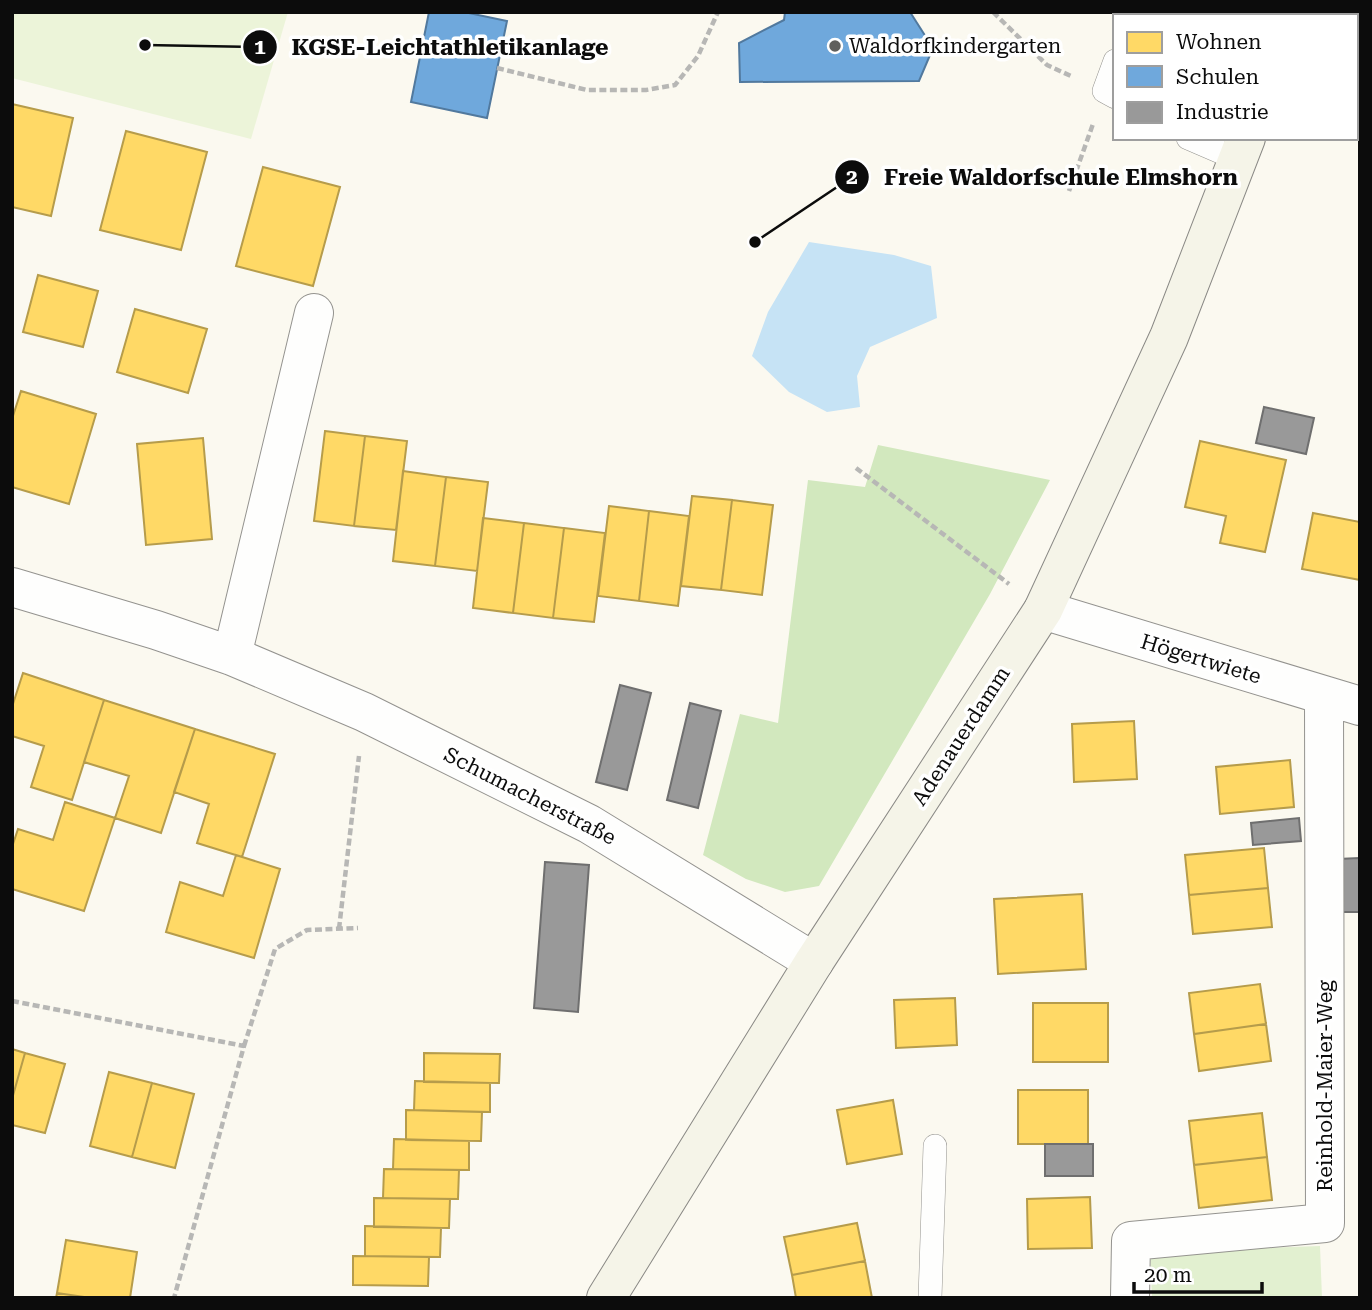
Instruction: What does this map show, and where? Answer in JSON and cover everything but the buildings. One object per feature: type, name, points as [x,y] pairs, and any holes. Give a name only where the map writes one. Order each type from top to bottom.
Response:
[{"type":"street","name":"Adenauerdamm","points":[[606,1298],[814,961],[1043,610],[1169,337],[1243,149]]},
{"type":"street","points":[[232,656],[314,313]]},
{"type":"street","name":"Schumacherstraße","points":[[12,587],[232,656],[364,712],[589,824],[814,961]]},
{"type":"street","name":"Högertwiete","points":[[1043,610],[1360,706]]},
{"type":"street","name":"Reinhold-Maier-Weg","points":[[1130,1298],[1131,1241],[1325,1223],[1324,696]]},
{"type":"lane","points":[[1109,94],[1113,72]]},
{"type":"lane","points":[[1198,140],[1243,149]]},
{"type":"lane","points":[[930,1298],[935,1146]]},
{"type":"path","points":[[497,68],[587,90],[646,90],[675,85],[698,56],[718,12]]},
{"type":"path","points":[[993,12],[1047,65],[1109,94],[1069,191]]},
{"type":"path","points":[[856,468],[1043,610]]},
{"type":"path","points":[[339,929],[364,712]]},
{"type":"path","points":[[174,1298],[244,1046],[275,950],[307,930],[358,928]]},
{"type":"path","points":[[12,1001],[244,1046]]},
{"type":"green space","points":[[12,12],[288,12],[251,139],[12,78]]},
{"type":"green space","points":[[878,445],[1050,480],[990,594],[819,886],[785,892],[746,879],[703,855],[740,714],[778,723],[808,480],[865,487]]},
{"type":"green space","points":[[1320,1246],[1322,1298],[1152,1298],[1150,1252]]},
{"type":"water","points":[[809,242],[894,255],[931,266],[937,318],[870,347],[857,376],[860,407],[827,412],[789,392],[752,356],[768,312]]},
{"type":"place","name":"KGSE-Leichtathletikanlage","points":[[145,45]]},
{"type":"place","name":"Waldorfkindergarten","points":[[835,46]]},
{"type":"place","name":"Freie Waldorfschule Elmshorn","points":[[755,242]]}]
